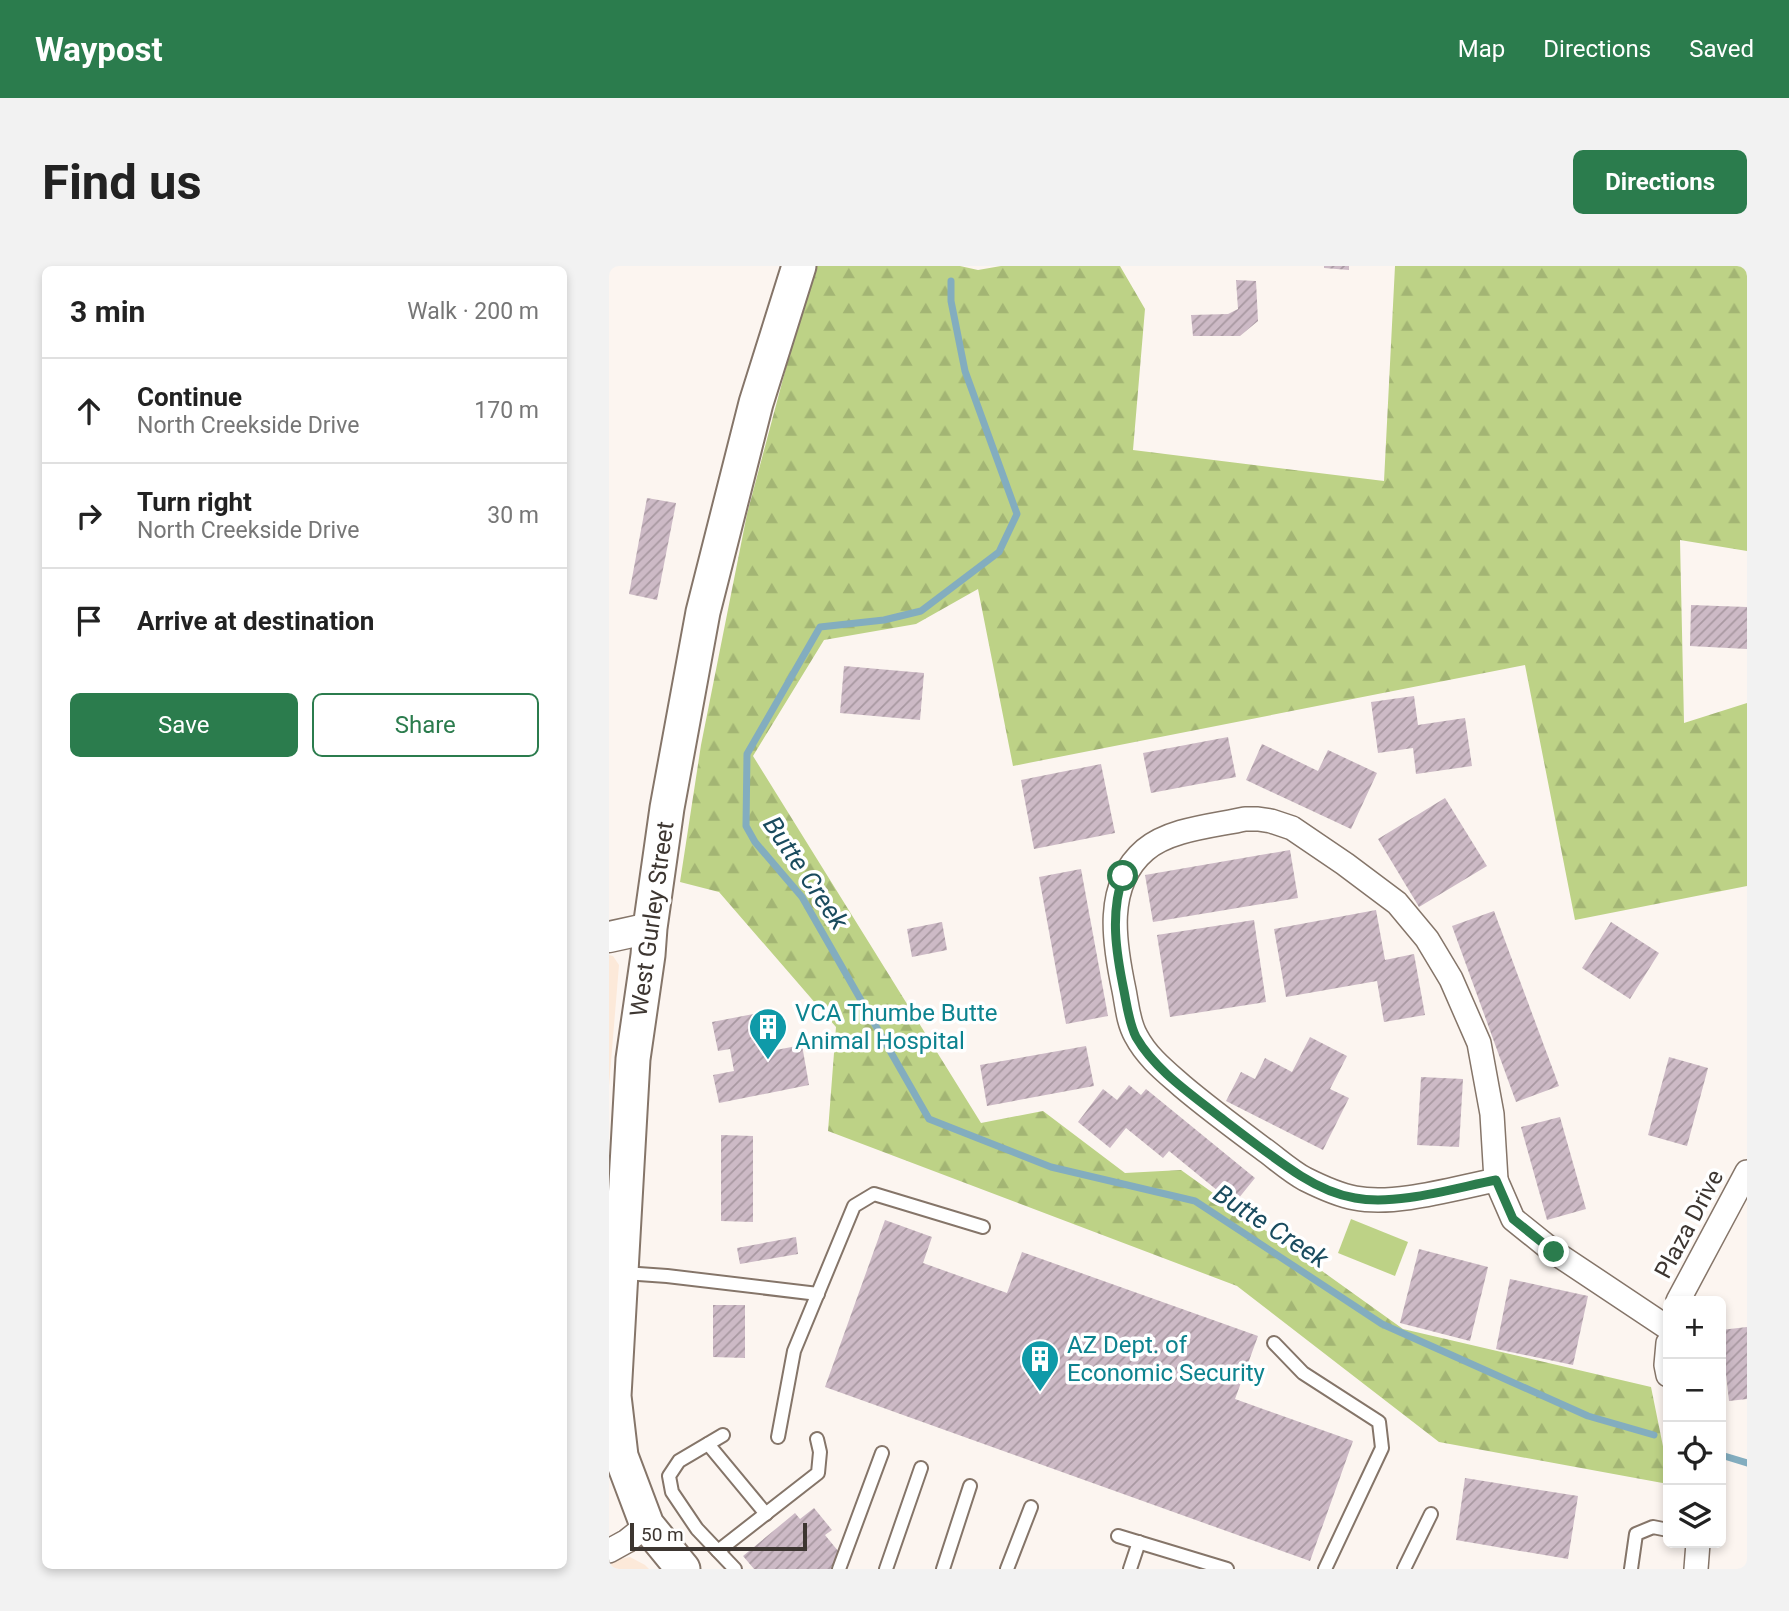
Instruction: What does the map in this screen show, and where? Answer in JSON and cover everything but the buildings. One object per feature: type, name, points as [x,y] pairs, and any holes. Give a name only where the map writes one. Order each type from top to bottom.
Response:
[{"type":"main road","name":"West Gurley Street","points":[[683,1569],[647,1525],[621,1456],[614,1396],[633,1059],[667,808],[703,612],[756,403],[799,266]]},
{"type":"street","points":[[1496,1180],[1402,1198],[1370,1200],[1335,1193],[1303,1178],[1195,1097],[1154,1062],[1136,1036],[1128,1013],[1116,943],[1115,910],[1123,876],[1144,850],[1173,834],[1245,819],[1271,821],[1292,828],[1397,903],[1427,939],[1451,979],[1479,1043],[1492,1114],[1496,1180],[1513,1219],[1554,1252],[1663,1325]]},
{"type":"street","points":[[609,937],[650,928]]},
{"type":"street","name":"Plaza Drive","points":[[1681,1296],[1747,1172]]},
{"type":"street","points":[[609,1551],[647,1525]]},
{"type":"street","points":[[1696,1569],[1698,1548]]},
{"type":"lane","points":[[778,1437],[795,1351],[854,1206],[874,1194],[983,1227]]},
{"type":"lane","points":[[621,1272],[818,1294]]},
{"type":"lane","points":[[1275,1343],[1303,1373],[1379,1422],[1382,1448],[1325,1569]]},
{"type":"lane","points":[[723,1435],[679,1461],[669,1476],[672,1492],[697,1529],[735,1569]]},
{"type":"lane","points":[[718,1551],[818,1473],[820,1452],[817,1438]]},
{"type":"lane","points":[[708,1444],[766,1514]]},
{"type":"lane","points":[[839,1569],[882,1454]]},
{"type":"lane","points":[[886,1569],[921,1468]]},
{"type":"lane","points":[[943,1569],[969,1486]]},
{"type":"lane","points":[[1007,1569],[1031,1507]]},
{"type":"lane","points":[[1404,1569],[1431,1514]]},
{"type":"lane","points":[[1631,1569],[1636,1534],[1653,1527],[1663,1529]]},
{"type":"lane","points":[[1118,1536],[1196,1565],[1227,1569]]},
{"type":"lane","points":[[1130,1569],[1139,1542]]},
{"type":"shaded area","points":[[609,955],[613,956],[619,965],[609,1086]]},
{"type":"shaded area","points":[[630,1557],[649,1569],[609,1569],[609,1565],[619,1559]]},
{"type":"green space","points":[[817,266],[960,266],[978,270],[1001,266],[1120,266],[1145,309],[1133,450],[1384,481],[1395,266],[1747,266],[1747,551],[1680,540],[1684,723],[1747,703],[1747,886],[1575,920],[1525,665],[1013,766],[978,589],[916,624],[824,640],[753,756],[981,1123],[1043,1111],[1125,1173],[1181,1170],[1403,1329],[1651,1387],[1663,1446],[1663,1483],[1439,1442],[1237,1286],[828,1131],[836,1027],[719,892],[680,882],[701,745],[747,514],[796,330]]},
{"type":"green space","points":[[1351,1219],[1408,1242],[1395,1276],[1338,1253]]},
{"type":"waterway","name":"Butte Creek","points":[[951,281],[951,301],[965,371],[1017,514],[999,552],[921,611],[884,620],[820,627],[747,754],[746,826],[755,842],[802,897],[929,1119],[1051,1167],[1195,1201],[1382,1324],[1588,1416],[1654,1435]]},
{"type":"waterway","name":"Butte Creek","points":[[1726,1457],[1747,1463]]},
{"type":"place","name":"VCA Thumbe Butte Animal Hospital","points":[[768,1061]]},
{"type":"place","name":"AZ Dept. of Economic Security","points":[[1040,1393]]},
{"type":"route","points":[[1123,876],[1115,910],[1119,967],[1128,1013],[1136,1036],[1154,1062],[1238,1131],[1303,1178],[1335,1193],[1370,1200],[1402,1198],[1496,1180],[1513,1219],[1554,1252]]}]
